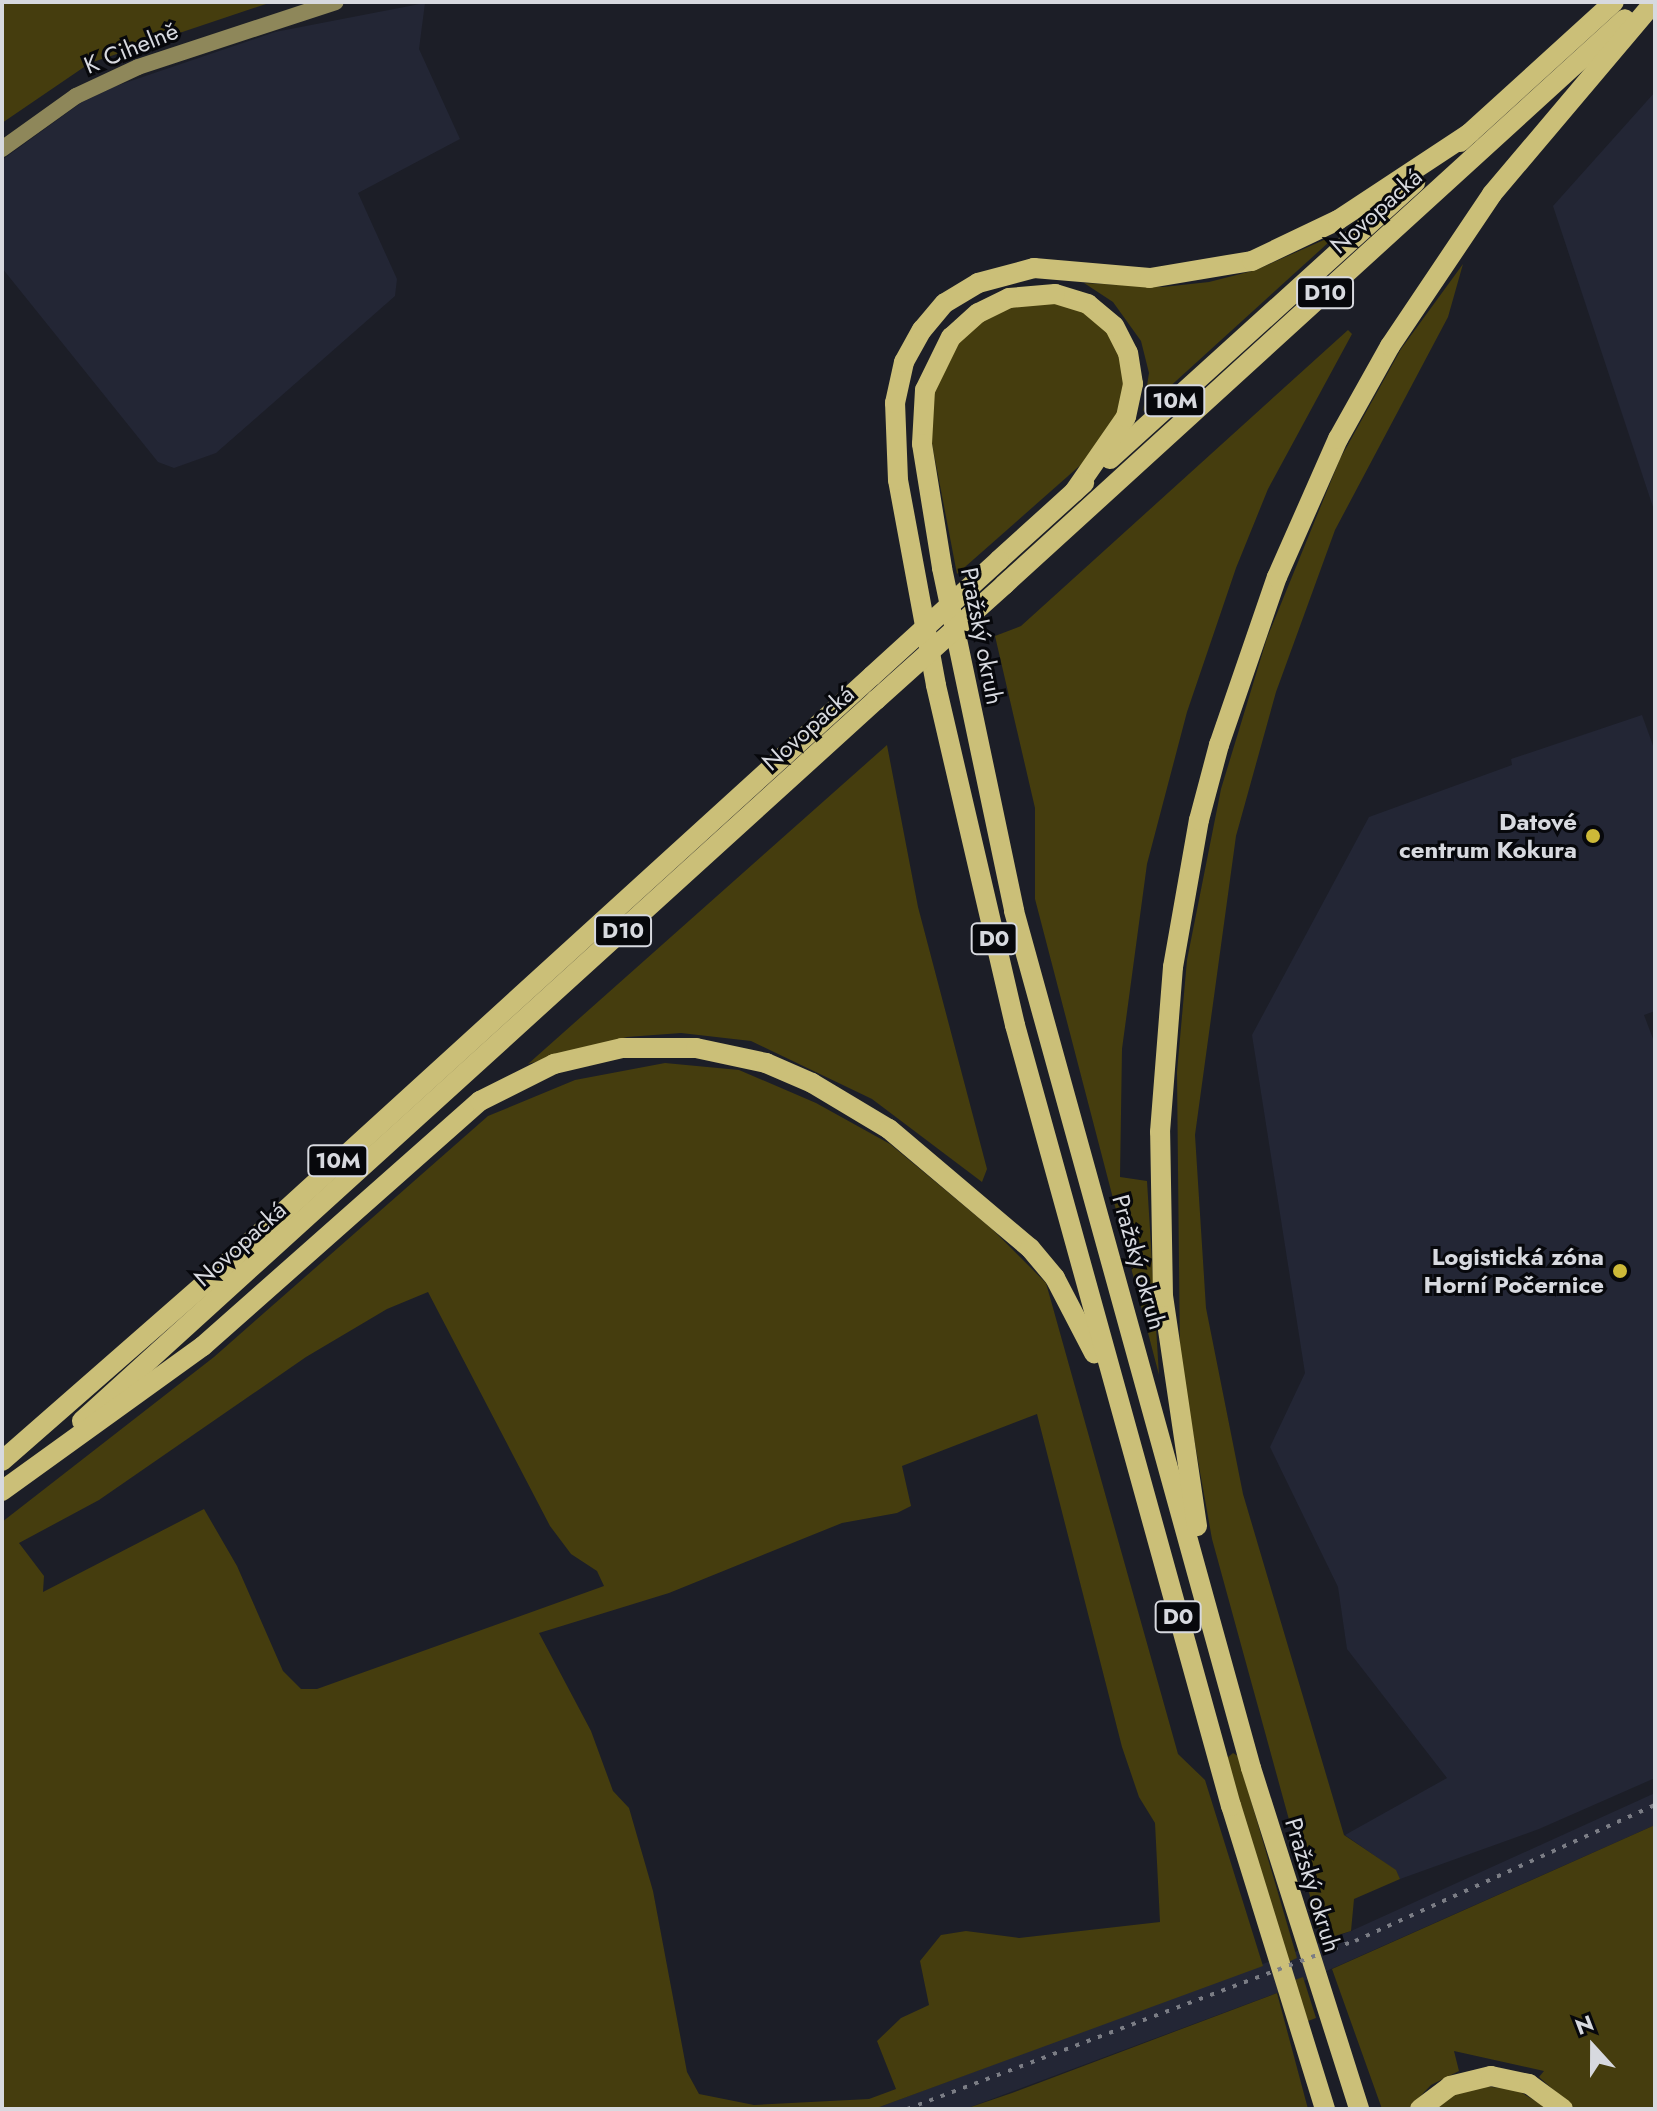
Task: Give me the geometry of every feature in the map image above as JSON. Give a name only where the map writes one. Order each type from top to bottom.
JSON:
[{"type":"highway","name":"Novopacká","points":[[2,1461],[167,1318],[1614,2]]},
{"type":"highway","name":"Novopacká","points":[[2,1489],[99,1407],[1645,2]]},
{"type":"highway","points":[[1220,1652],[1169,1355],[1160,1217],[1163,1067],[1173,967],[1215,760],[1282,564],[1338,439],[1390,346],[1492,194],[1654,2]]},
{"type":"highway","name":"D0","points":[[1323,2104],[1250,1872],[1124,1427],[976,866],[936,685],[894,445],[897,387],[908,354],[936,312],[965,290],[1019,269],[1161,278],[1252,261],[1338,220],[1470,133]]},
{"type":"highway","name":"Pražský okruh","points":[[1074,492],[1122,425],[1133,384],[1120,334],[1088,304],[1044,293],[1009,298],[978,313],[938,356],[921,416],[942,568],[1014,911],[1283,1877],[1359,2109]]},
{"type":"highway","points":[[2,1489],[203,1346],[480,1101],[554,1064],[654,1045],[729,1054],[812,1083],[889,1129],[944,1172],[1003,1222],[1055,1278],[1085,1332],[1124,1427]]},
{"type":"highway","points":[[1420,2109],[1450,2086],[1491,2076],[1529,2084],[1563,2109]]},
{"type":"street","name":"K Cihelně","points":[[2,149],[76,96],[138,67],[336,2]]},
{"type":"shaded area","points":[[2,2],[272,2],[90,63],[2,123]]},
{"type":"shaded area","points":[[425,3],[419,49],[460,139],[358,193],[397,279],[395,296],[216,453],[174,468],[158,462],[2,268],[2,160],[82,102],[116,86],[275,32]]},
{"type":"shaded area","points":[[1655,92],[1655,513],[1553,206]]},
{"type":"shaded area","points":[[1326,239],[1329,242],[1143,411],[1149,373],[1141,341],[1113,302],[1084,283],[1163,287],[1209,282],[1256,270]]},
{"type":"shaded area","points":[[1463,264],[1448,317],[1335,530],[1276,692],[1236,836],[1195,1135],[1206,1308],[1243,1494],[1344,1835],[1396,1870],[1400,1879],[1354,1899],[1351,1931],[1322,1940],[1212,1539],[1180,1360],[1177,1072],[1187,960],[1221,789],[1267,638],[1340,459],[1401,349]]},
{"type":"shaded area","points":[[1035,298],[1081,308],[1111,331],[1126,377],[1121,414],[1093,454],[957,574],[928,423],[931,389],[949,348],[985,315]]},
{"type":"shaded area","points":[[1348,330],[1352,334],[1268,489],[1236,568],[1187,712],[1147,864],[1122,1049],[1120,1177],[1147,1181],[1159,1375],[1035,899],[1035,808],[995,636],[1021,626]]},
{"type":"shaded area","points":[[1642,715],[1655,751],[1655,1011],[1644,1015],[1655,1044],[1655,1778],[1539,1829],[1400,1879],[1395,1870],[1345,1835],[1447,1778],[1347,1649],[1338,1587],[1270,1447],[1305,1373],[1252,1035],[1369,817],[1512,765],[1511,759]]},
{"type":"shaded area","points":[[887,745],[918,907],[987,1169],[982,1182],[872,1099],[751,1041],[681,1033],[627,1037],[528,1064]]},
{"type":"shaded area","points":[[665,1063],[739,1070],[816,1103],[890,1144],[992,1229],[1046,1283],[1178,1754],[1205,1780],[1263,1966],[874,2109],[2,2109],[2,1522],[214,1357],[488,1116],[575,1080]],"holes":[[[428,1292],[550,1526],[571,1554],[597,1571],[604,1586],[317,1689],[301,1689],[283,1671],[237,1566],[204,1509],[43,1592],[44,1576],[19,1543],[99,1500],[306,1357],[387,1309]],[[1037,1414],[1122,1747],[1139,1797],[1155,1823],[1160,1922],[1019,1938],[966,1931],[941,1935],[920,1961],[929,2005],[901,2018],[877,2041],[896,2089],[869,2099],[754,2105],[699,2094],[687,2072],[653,1891],[629,1808],[613,1791],[591,1731],[539,1633],[669,1593],[842,1523],[897,1513],[911,1506],[902,1466]]]},
{"type":"shaded area","points":[[1233,1753],[1238,1756],[1297,1958],[1286,1963],[1226,1759]]},
{"type":"shaded area","points":[[1655,1793],[1655,1825],[1277,1993],[965,2109],[874,2109],[1351,1931]]},
{"type":"shaded area","points":[[1655,1825],[1655,2109],[1575,2109],[1539,2077],[1544,2071],[1454,2051],[1459,2071],[1431,2085],[1408,2109],[1382,2109],[1332,1969]]},
{"type":"shaded area","points":[[1303,1977],[1316,2018],[1308,2021],[1292,1981]]},
{"type":"shaded area","points":[[1277,1993],[1308,2109],[965,2109],[1012,2093]]},
{"type":"shaded area","points":[[1483,2086],[1517,2090],[1549,2109],[1433,2109],[1463,2089]]},
{"type":"railway","points":[[907,2109],[1355,1941],[1655,1805]]},
{"type":"place","name":"Datové centrum Kokura","points":[[1593,836]]},
{"type":"place","name":"Logistická zóna Horní Počernice","points":[[1620,1271]]}]
